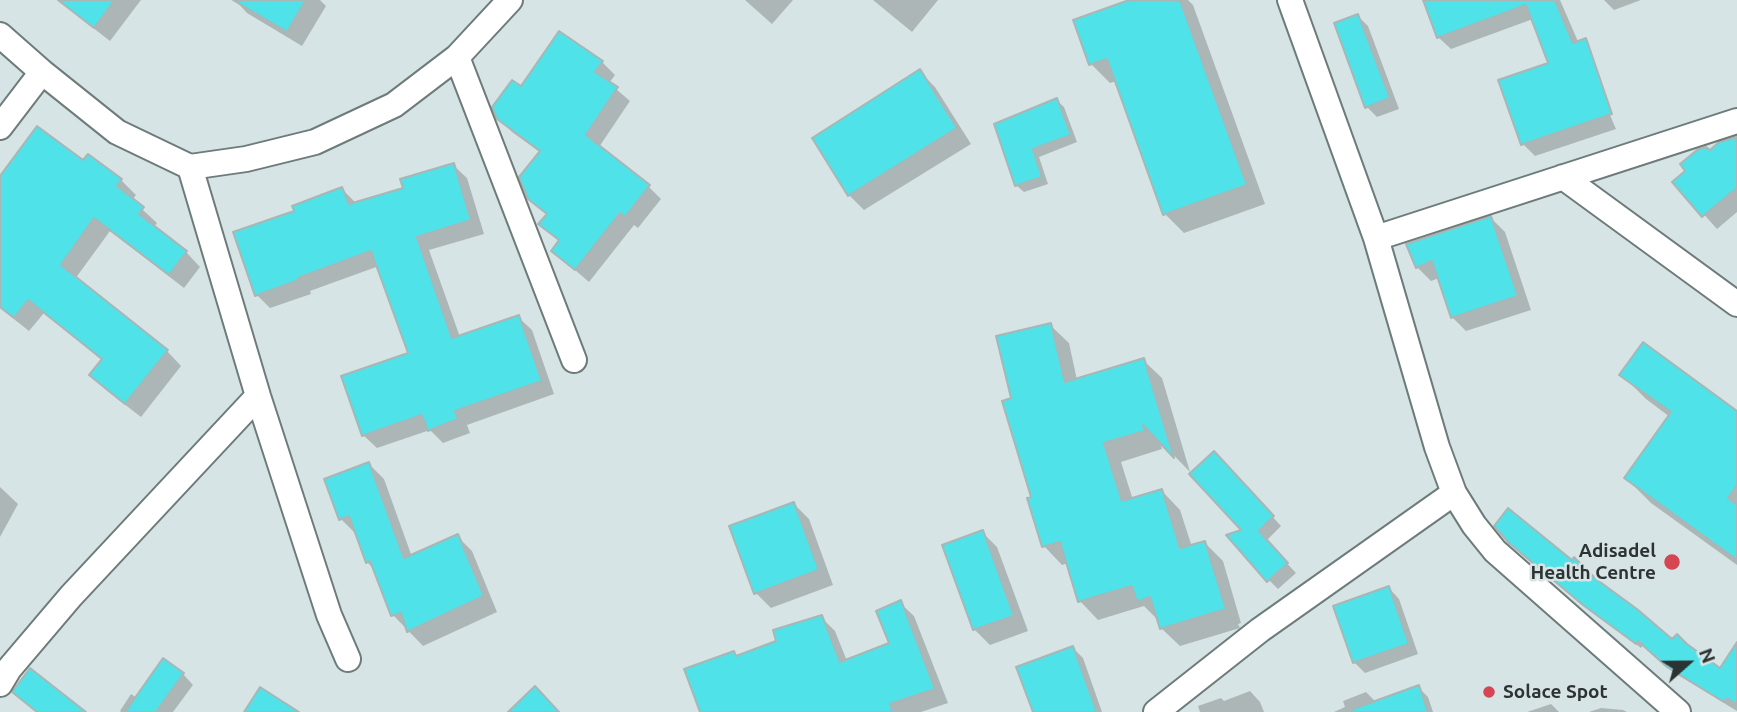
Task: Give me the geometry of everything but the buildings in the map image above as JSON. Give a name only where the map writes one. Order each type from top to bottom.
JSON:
[{"type":"street","points":[[0,35],[117,132],[190,167],[246,159],[315,142],[394,106],[457,57],[510,0]]},
{"type":"street","points":[[1290,0],[1376,237],[1437,447],[1454,493],[1474,525],[1495,551],[1678,712]]},
{"type":"street","points":[[457,57],[574,360]]},
{"type":"street","points":[[0,127],[42,72]]},
{"type":"street","points":[[1376,237],[1737,121]]},
{"type":"street","points":[[190,167],[258,396],[329,615],[348,659]]},
{"type":"street","points":[[1563,177],[1737,304]]},
{"type":"street","points":[[0,684],[9,669],[72,596],[258,396]]},
{"type":"street","points":[[1156,712],[1260,630],[1454,493]]},
{"type":"place","name":"Adisadel Health Centre","points":[[1672,562]]},
{"type":"place","name":"Solace Spot","points":[[1489,692]]}]
